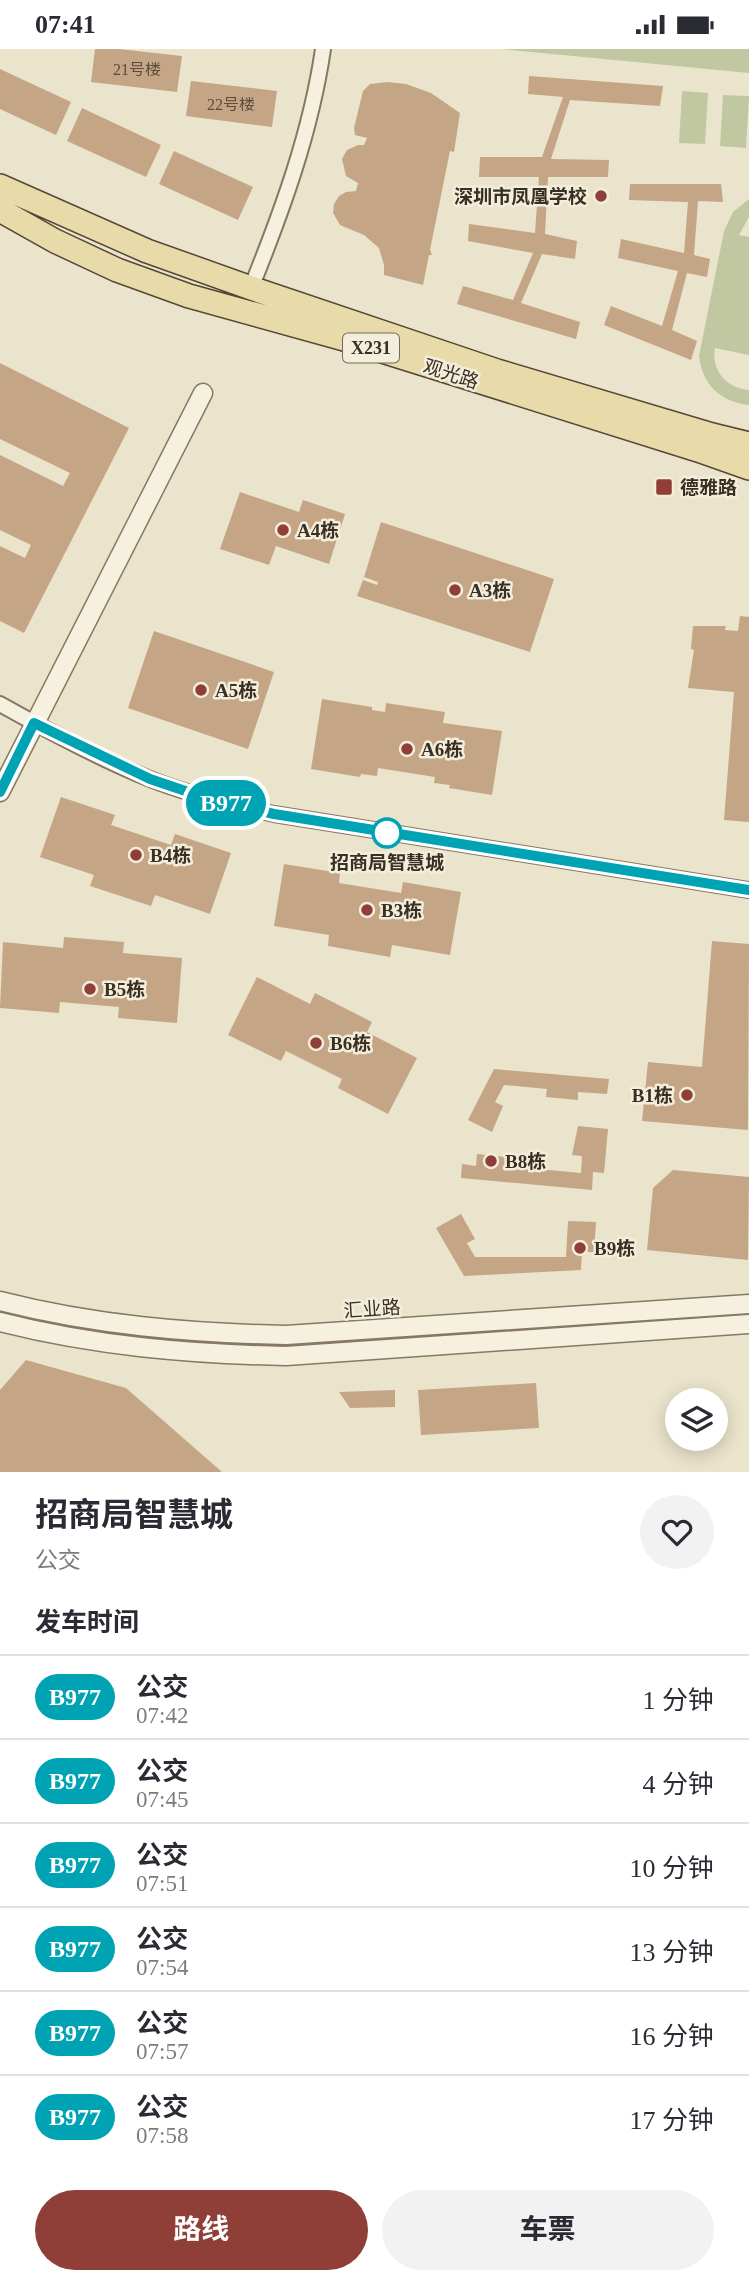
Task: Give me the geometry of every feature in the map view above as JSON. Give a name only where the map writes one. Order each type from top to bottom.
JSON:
[{"type":"main road","name":"观光路","points":[[0,186],[146,251],[251,288],[497,371],[749,444]]},
{"type":"main road","name":"观光路","points":[[0,210],[55,241],[117,270],[189,296],[344,339],[749,468]]},
{"type":"main road","points":[[719,457],[749,460]]},
{"type":"street","points":[[251,288],[301,153],[323,49]]},
{"type":"street","points":[[0,792],[203,393]]},
{"type":"street","points":[[0,704],[150,779],[212,800],[274,814],[749,891]]},
{"type":"street","name":"汇业路","points":[[0,1301],[95,1321],[149,1328],[216,1334],[286,1335],[749,1304]]},
{"type":"street","points":[[0,1322],[92,1342],[147,1349],[215,1355],[286,1356],[749,1325]]},
{"type":"green space","points":[[501,49],[749,49],[749,73]]},
{"type":"green space","points":[[682,91],[708,93],[705,144],[679,143]]},
{"type":"green space","points":[[723,95],[749,96],[746,148],[720,146]]},
{"type":"green space","points":[[749,199],[749,217],[739,235],[749,237],[749,355],[715,348],[714,356],[718,370],[727,382],[749,390],[749,405],[729,400],[714,390],[704,375],[699,356],[724,231],[733,212]]},
{"type":"building","points":[[95,49],[182,56],[177,92],[91,82]]},
{"type":"building","points":[[0,69],[71,102],[56,135],[0,109]]},
{"type":"building","points":[[529,76],[663,86],[660,106],[570,100],[551,159],[609,160],[608,177],[548,177],[545,234],[577,241],[575,259],[542,254],[521,303],[580,322],[576,339],[457,304],[463,286],[513,300],[533,253],[468,241],[469,224],[535,233],[539,177],[479,177],[480,157],[542,157],[563,97],[528,94]]},
{"type":"building","points":[[191,81],[277,91],[272,127],[186,116]]},
{"type":"building","points":[[370,84],[406,84],[431,93],[460,113],[454,152],[450,151],[430,250],[432,255],[429,255],[423,285],[384,275],[379,248],[364,235],[340,225],[333,213],[339,196],[356,191],[358,183],[346,176],[342,159],[347,150],[364,145],[367,138],[355,135],[354,128],[363,91]]},
{"type":"building","points":[[82,108],[161,145],[146,177],[67,141]]},
{"type":"building","points":[[174,151],[253,187],[238,220],[159,184]]},
{"type":"building","points":[[630,184],[721,184],[723,202],[698,201],[694,255],[710,259],[707,277],[687,273],[672,330],[697,341],[691,360],[604,325],[611,306],[662,326],[678,271],[618,258],[621,239],[684,253],[688,202],[629,200]]},
{"type":"building","points":[[0,363],[129,428],[24,633],[0,621],[0,546],[25,558],[31,545],[0,530],[0,455],[63,486],[70,473],[0,439]]},
{"type":"building","name":"A4栋","points":[[240,492],[299,512],[303,500],[345,514],[329,564],[276,546],[269,565],[220,549]]},
{"type":"building","name":"A3栋","points":[[381,522],[554,579],[530,652],[357,596],[363,580],[377,585],[378,582],[364,577]]},
{"type":"building","points":[[740,616],[749,617],[749,822],[724,820],[734,692],[688,688],[694,650],[691,649],[693,626],[726,626],[725,630],[738,631]]},
{"type":"building","name":"A5栋","points":[[154,631],[274,672],[248,749],[128,708]]},
{"type":"building","name":"A6栋","points":[[322,699],[372,707],[372,710],[385,712],[386,703],[445,712],[443,723],[502,731],[492,795],[449,788],[450,785],[434,783],[435,777],[378,768],[377,776],[361,774],[360,777],[311,769]]},
{"type":"building","name":"B4栋","points":[[61,797],[115,815],[111,825],[171,845],[175,834],[231,853],[210,914],[155,895],[151,906],[90,886],[94,875],[40,857]]},
{"type":"building","name":"B3栋","points":[[284,864],[340,873],[339,883],[401,893],[403,882],[461,892],[450,955],[392,945],[390,957],[328,946],[329,935],[274,926]]},
{"type":"building","name":"B5栋","points":[[64,937],[124,942],[123,953],[182,958],[177,1023],[118,1018],[119,1007],[60,1002],[59,1013],[0,1008],[3,942],[63,948]]},
{"type":"building","points":[[712,941],[749,944],[748,1130],[642,1121],[648,1062],[702,1067]]},
{"type":"building","name":"B6栋","points":[[257,977],[310,1004],[315,993],[372,1022],[367,1032],[417,1058],[388,1114],[338,1088],[342,1079],[286,1051],[281,1061],[228,1035]]},
{"type":"building","points":[[494,1069],[609,1079],[607,1094],[578,1092],[578,1100],[546,1097],[547,1089],[504,1085],[495,1102],[503,1106],[492,1132],[468,1120]]},
{"type":"building","name":"B8栋","points":[[578,1126],[608,1129],[604,1173],[593,1172],[592,1190],[461,1178],[462,1164],[476,1166],[477,1154],[506,1157],[505,1166],[581,1173],[582,1156],[572,1155]]},
{"type":"building","points":[[673,1170],[749,1177],[748,1260],[647,1250],[653,1188]]},
{"type":"building","name":"B9栋","points":[[461,1214],[475,1239],[467,1243],[475,1257],[566,1257],[568,1221],[596,1222],[594,1252],[582,1252],[581,1270],[464,1276],[436,1228]]},
{"type":"building","points":[[26,1360],[126,1388],[222,1472],[0,1472],[0,1390]]},
{"type":"building","points":[[536,1383],[539,1428],[421,1435],[418,1390]]},
{"type":"building","points":[[395,1390],[395,1407],[350,1408],[339,1392]]},
{"type":"bus line","name":"B977","points":[[0,792],[34,723],[150,779],[212,800],[274,814],[749,890]]},
{"type":"place","name":"深圳市凤凰学校","points":[[601,196]]},
{"type":"place","name":"德雅路","points":[[664,487]]},
{"type":"place","name":"A4栋","points":[[283,530]]},
{"type":"place","name":"A3栋","points":[[455,590]]},
{"type":"place","name":"A5栋","points":[[201,690]]},
{"type":"place","name":"A6栋","points":[[407,749]]},
{"type":"place","name":"招商局智慧城","points":[[387,833]]},
{"type":"place","name":"B4栋","points":[[136,855]]},
{"type":"place","name":"B3栋","points":[[367,910]]},
{"type":"place","name":"B5栋","points":[[90,989]]},
{"type":"place","name":"B6栋","points":[[316,1043]]},
{"type":"place","name":"B1栋","points":[[687,1095]]},
{"type":"place","name":"B8栋","points":[[491,1161]]},
{"type":"place","name":"B9栋","points":[[580,1248]]}]
